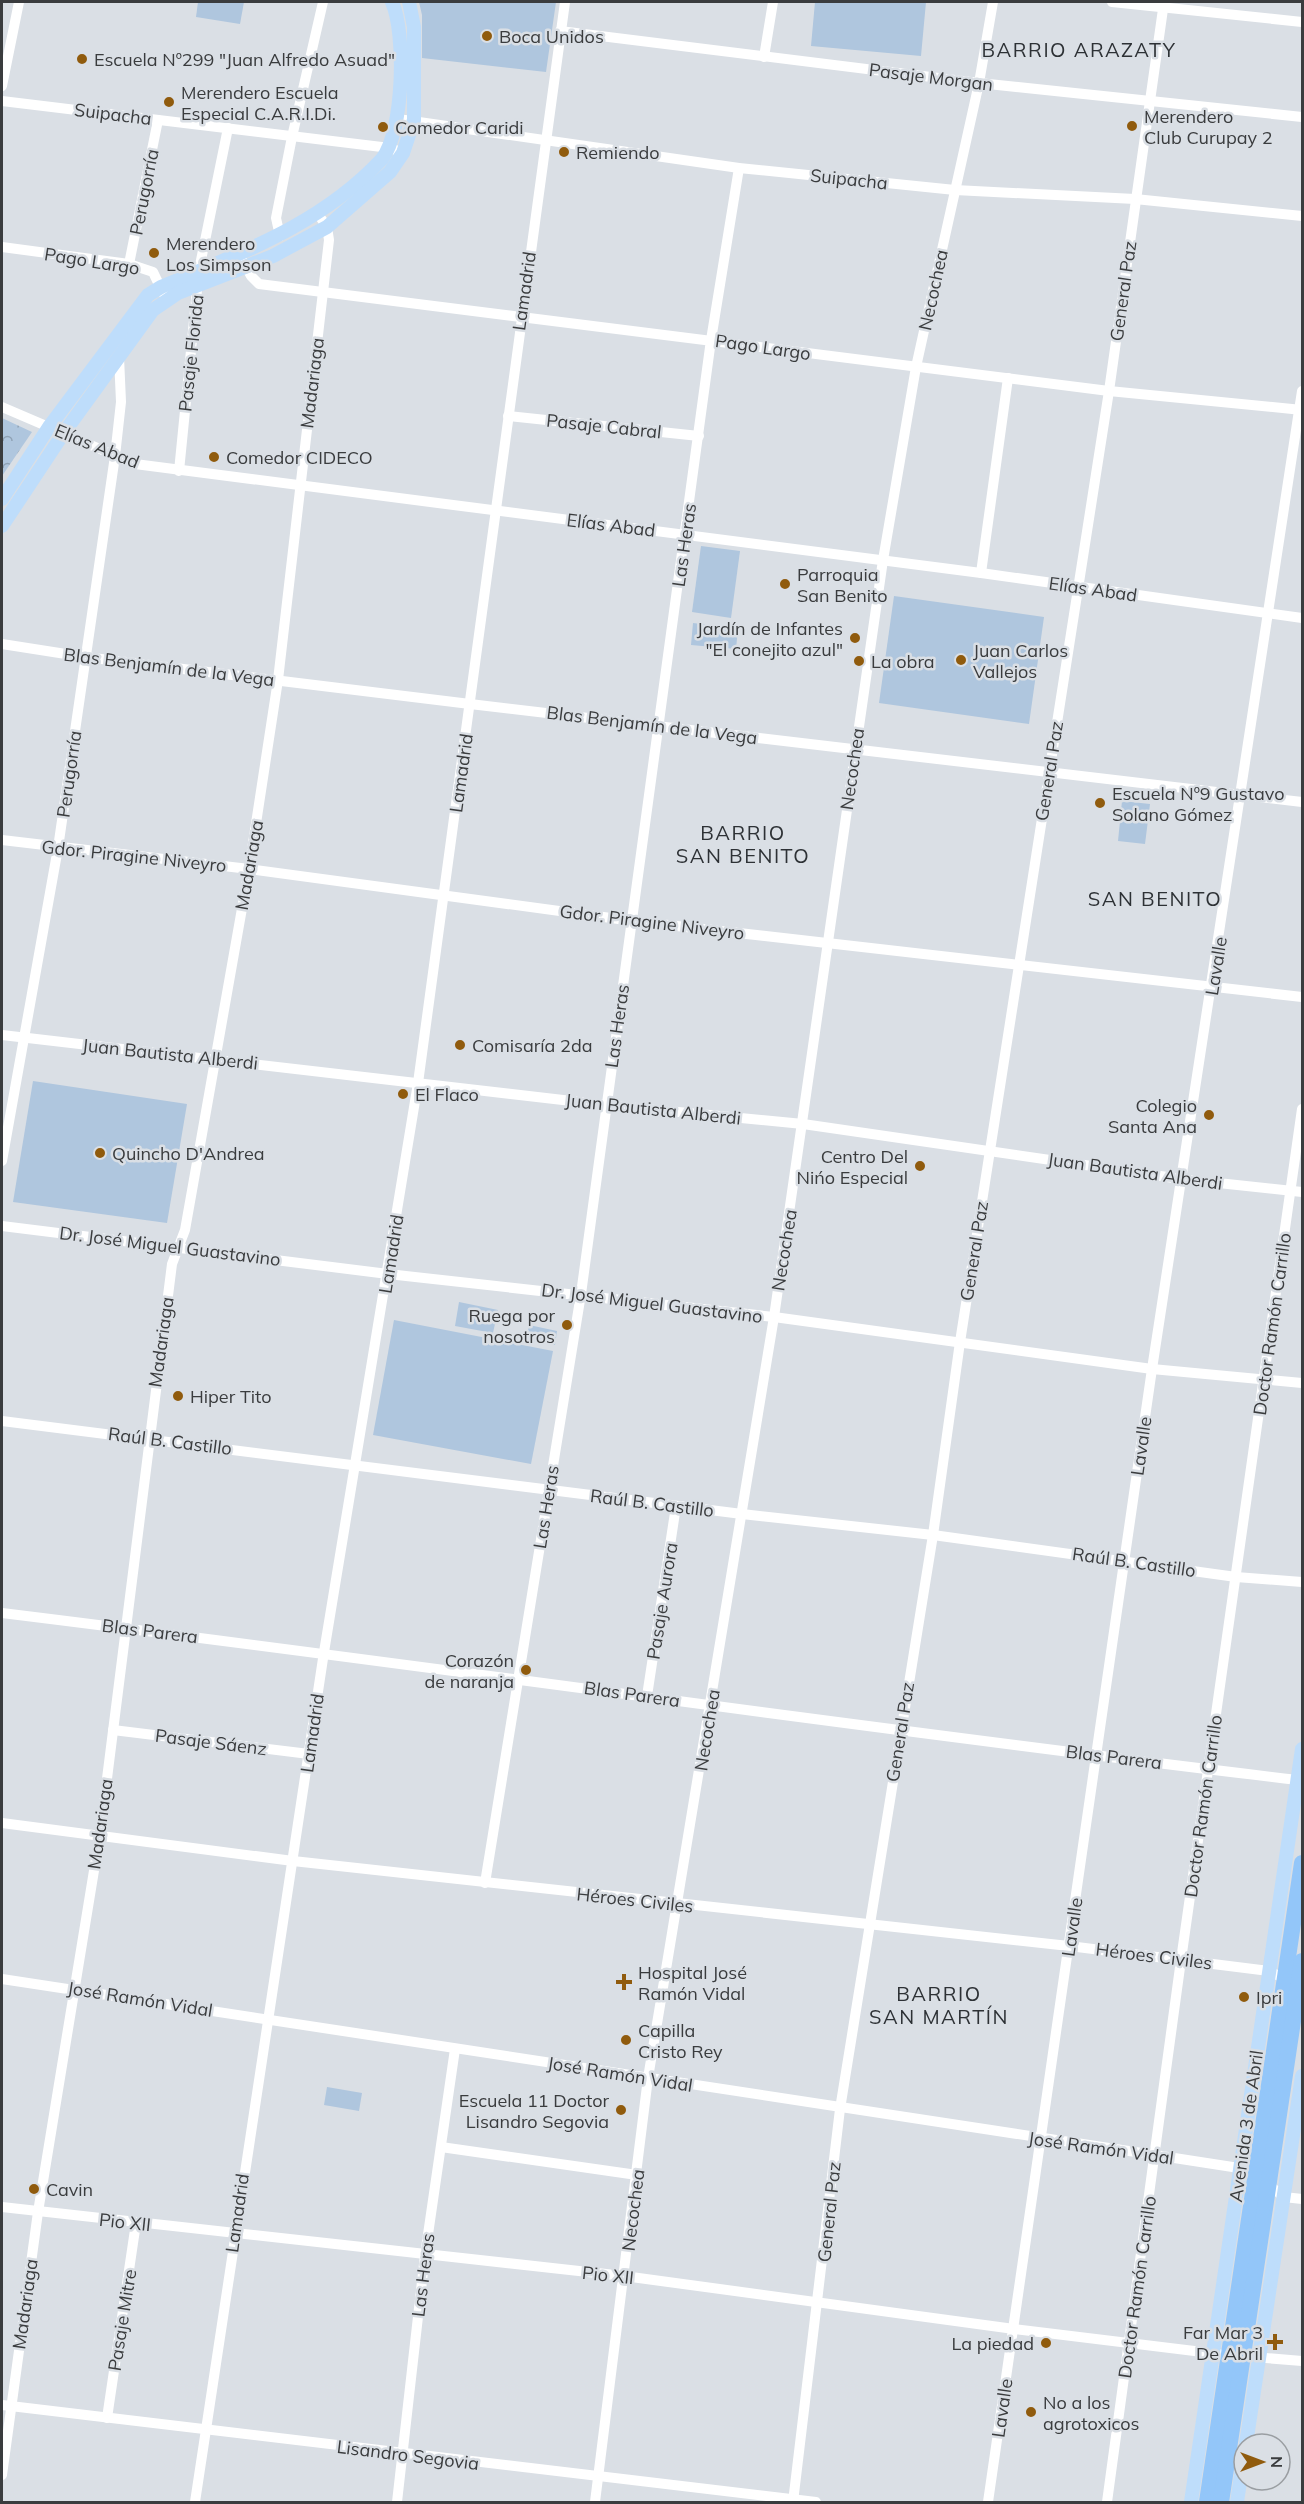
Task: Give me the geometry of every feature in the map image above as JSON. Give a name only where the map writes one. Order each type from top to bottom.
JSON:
[{"type":"highway","name":"Avenida 3 de Abril","points":[[1296,1985],[1302,1874]]},
{"type":"highway","name":"Avenida 3 de Abril","points":[[1207,2502],[1236,2355],[1262,2181],[1302,1961]]},
{"type":"highway","name":"Avenida 3 de Abril","points":[[1221,2502],[1236,2355]]},
{"type":"main road","points":[[392,2],[401,29],[397,151]]},
{"type":"main road","points":[[2,499],[49,427],[148,295],[199,285],[246,268],[327,227],[380,182],[414,120],[414,27],[409,2]]},
{"type":"main road","points":[[2,526],[63,434],[163,293],[199,270],[280,236],[318,214],[397,151]]},
{"type":"main road","name":"Avenida 3 de Abril","points":[[1245,2432],[1236,2355],[1239,2168],[1302,1749]]},
{"type":"main road","name":"Avenida 3 de Abril","points":[[1191,2502],[1284,2197],[1302,2076]]},
{"type":"street","points":[[2,86],[6,46],[19,2]]},
{"type":"street","points":[[280,236],[276,218],[323,2]]},
{"type":"street","name":"Lamadrid","points":[[195,2502],[266,2019],[293,1861],[354,1463],[388,1274],[418,1083],[544,141],[565,2]]},
{"type":"street","points":[[764,57],[772,2]]},
{"type":"street","name":"Necochea","points":[[595,2502],[648,2078],[774,1317],[883,560],[916,368],[979,83],[993,2]]},
{"type":"street","points":[[1112,2],[1164,5],[1302,22]]},
{"type":"street","name":"General Paz","points":[[793,2501],[819,2301],[840,2109],[933,1535],[960,1342],[1109,391],[1164,5]]},
{"type":"street","name":"Pasaje Morgan","points":[[560,31],[979,83],[1302,117]]},
{"type":"street","name":"Suipacha","points":[[2,101],[397,151]]},
{"type":"street","name":"Suipacha","points":[[398,119],[740,168],[956,190],[1135,199],[1302,216]]},
{"type":"street","name":"Perugorría","points":[[129,264],[158,120]]},
{"type":"street","name":"Pasaje Florida","points":[[179,471],[199,270],[228,129]]},
{"type":"street","name":"Las Heras","points":[[485,1883],[581,1294],[711,340],[740,168]]},
{"type":"street","points":[[318,214],[327,227]]},
{"type":"street","name":"Madariaga","points":[[2,2475],[6,2406],[100,1834],[148,1438],[172,1264],[185,1230],[249,869],[278,680],[299,486],[324,291],[329,240],[327,227]]},
{"type":"street","name":"Pago Largo","points":[[2,247],[129,264],[153,272],[163,293]]},
{"type":"street","points":[[241,254],[246,268]]},
{"type":"street","name":"Pago Largo","points":[[246,268],[259,284],[521,315],[916,368],[1109,391],[1301,409]]},
{"type":"street","name":"Perugorría","points":[[2,1161],[58,848],[121,402],[119,357]]},
{"type":"street","points":[[981,573],[1008,378]]},
{"type":"street","name":"Lavalle","points":[[988,2502],[1152,1369],[1242,796],[1302,391]]},
{"type":"street","name":"Elías Abad","points":[[2,407],[135,464],[883,560],[1302,618]]},
{"type":"street","name":"Pasaje Cabral","points":[[508,416],[699,436]]},
{"type":"street","name":"Blas Benjamín de la Vega","points":[[2,644],[85,657],[470,704],[1302,802]]},
{"type":"street","name":"Gdor. Piragine Niveyro","points":[[2,840],[249,869],[633,921],[1302,997]]},
{"type":"street","name":"Juan Bautista Alberdi","points":[[2,1035],[214,1058],[606,1106],[803,1124],[1182,1179],[1302,1192]]},
{"type":"street","name":"Doctor Ramón Carrillo","points":[[1107,2502],[1181,1960],[1266,1378],[1302,1109]]},
{"type":"street","name":"Dr. José Miguel Guastavino","points":[[2,1226],[388,1274],[774,1317],[1152,1369],[1302,1383]]},
{"type":"street","name":"Raúl B. Castillo","points":[[2,1421],[354,1463],[676,1506],[933,1535],[1236,1577],[1302,1582]]},
{"type":"street","name":"Pasaje Aurora","points":[[647,1696],[676,1506]]},
{"type":"street","name":"Blas Parera","points":[[2,1612],[1298,1780]]},
{"type":"street","name":"Pasaje Sáenz","points":[[113,1730],[309,1754]]},
{"type":"street","name":"Héroes Civiles","points":[[2,1823],[293,1861],[678,1905],[1069,1946],[1269,1971],[1296,1985]]},
{"type":"street","points":[[1283,1877],[1302,1874]]},
{"type":"street","name":"José Ramón Vidal","points":[[2,1979],[840,2109],[1239,2168],[1284,2197]]},
{"type":"street","name":"Las Heras","points":[[397,2502],[425,2255],[455,2049]]},
{"type":"street","points":[[441,2147],[637,2175]]},
{"type":"street","points":[[1284,2197],[1302,2199]]},
{"type":"street","name":"Pio XII","points":[[2,2207],[234,2235],[624,2277],[819,2301],[1014,2330],[1302,2361]]},
{"type":"street","name":"Pasaje Mitre","points":[[107,2418],[136,2223]]},
{"type":"street","name":"Lisandro Segovia","points":[[6,2406],[403,2455],[816,2502]]},
{"type":"green space","points":[[198,2],[244,2],[240,24],[196,17]]},
{"type":"green space","name":"Boca Unidos","points":[[419,2],[556,2],[546,72],[422,58],[422,15]]},
{"type":"green space","points":[[815,2],[926,2],[921,56],[811,46]]},
{"type":"green space","points":[[2,418],[32,432],[2,476]]},
{"type":"green space","points":[[701,546],[740,551],[731,618],[692,612]]},
{"type":"green space","name":"Juan Carlos Vallejos","points":[[894,596],[1044,617],[1029,724],[879,703]]},
{"type":"green space","points":[[693,623],[738,628],[736,649],[691,645]]},
{"type":"green space","points":[[1122,801],[1150,804],[1145,844],[1118,841]]},
{"type":"green space","name":"Quincho D'Andrea","points":[[33,1081],[187,1104],[167,1223],[13,1202]]},
{"type":"green space","points":[[459,1302],[498,1310],[493,1333],[455,1326]]},
{"type":"green space","points":[[394,1320],[553,1351],[531,1464],[373,1435]]},
{"type":"green space","points":[[529,1325],[557,1331],[555,1345],[526,1340]]},
{"type":"green space","points":[[327,2087],[362,2093],[359,2111],[324,2105]]},
{"type":"place","name":"Boca Unidos","points":[[487,36]]},
{"type":"place","name":"Escuela Nº299 \"Juan Alfredo Asuad\"","points":[[82,59]]},
{"type":"place","name":"Merendero Escuela Especial C.A.R.I.Di.","points":[[169,102]]},
{"type":"place","name":"Merendero Club Curupay 2","points":[[1132,126]]},
{"type":"place","name":"Comedor Caridi","points":[[383,127]]},
{"type":"place","name":"Remiendo","points":[[564,152]]},
{"type":"place","name":"Merendero Los Simpson","points":[[154,253]]},
{"type":"place","name":"Comedor CIDECO","points":[[214,457]]},
{"type":"place","name":"Parroquia San Benito","points":[[785,584]]},
{"type":"place","name":"Jardín de Infantes \"El conejito azul\"","points":[[855,638]]},
{"type":"place","name":"Juan Carlos Vallejos","points":[[961,660]]},
{"type":"place","name":"La obra","points":[[859,661]]},
{"type":"place","name":"Escuela Nº9 Gustavo Solano Gómez","points":[[1100,803]]},
{"type":"place","name":"Comisaría 2da","points":[[460,1045]]},
{"type":"place","name":"El Flaco","points":[[403,1094]]},
{"type":"place","name":"Colegio Santa Ana","points":[[1209,1115]]},
{"type":"place","name":"Quincho D'Andrea","points":[[100,1153]]},
{"type":"place","name":"Centro Del Nińo Especial","points":[[920,1166]]},
{"type":"place","name":"Ruega por nosotros","points":[[567,1325]]},
{"type":"place","name":"Hiper Tito","points":[[178,1396]]},
{"type":"place","name":"Corazón de naranja","points":[[526,1670]]},
{"type":"place","name":"Hospital José Ramón Vidal","points":[[624,1982]]},
{"type":"place","name":"Ipri","points":[[1244,1997]]},
{"type":"place","name":"Capilla Cristo Rey","points":[[626,2040]]},
{"type":"place","name":"Escuela 11 Doctor Lisandro Segovia","points":[[621,2110]]},
{"type":"place","name":"Cavin","points":[[34,2189]]},
{"type":"place","name":"Far Mar 3 De Abril","points":[[1275,2342]]},
{"type":"place","name":"La piedad","points":[[1046,2343]]},
{"type":"place","name":"No a los agrotoxicos","points":[[1031,2412]]},
{"type":"district","name":"BARRIO ARAZATY","points":[[1079,49]]},
{"type":"district","name":"BARRIO SAN BENITO","points":[[743,844]]},
{"type":"district","name":"SAN BENITO","points":[[1155,898]]},
{"type":"district","name":"BARRIO SAN MARTÍN","points":[[939,2004]]}]
